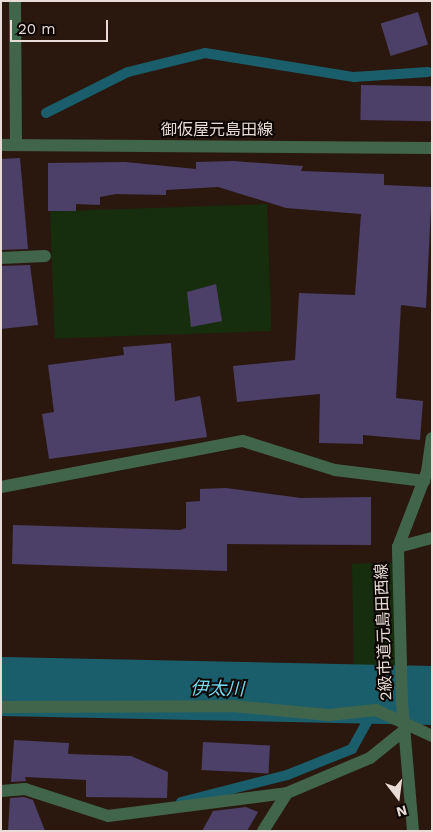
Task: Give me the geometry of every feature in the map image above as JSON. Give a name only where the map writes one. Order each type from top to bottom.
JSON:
[{"type":"street","points":[[14,1],[16,145]]},
{"type":"street","name":"御仮屋元島田線","points":[[1,145],[432,148]]},
{"type":"street","points":[[1,258],[45,256]]},
{"type":"street","name":"2級市道元島田西線","points":[[413,831],[403,687],[398,547],[424,481],[432,438]]},
{"type":"street","points":[[1,487],[243,441],[335,470],[424,481]]},
{"type":"street","points":[[398,547],[432,538]]},
{"type":"street","points":[[1,707],[232,706],[329,715],[376,710],[407,728],[432,736]]},
{"type":"street","points":[[1,791],[25,789],[108,816],[287,793],[370,758],[407,728]]},
{"type":"street","points":[[263,831],[287,793]]},
{"type":"green space","points":[[267,204],[271,331],[55,338],[50,212]]},
{"type":"green space","points":[[395,563],[397,669],[354,670],[352,564]]},
{"type":"building","points":[[418,12],[428,45],[391,56],[381,23]]},
{"type":"building","points":[[361,85],[432,86],[431,121],[360,120]]},
{"type":"building","points":[[20,158],[28,249],[1,250],[1,159]]},
{"type":"building","points":[[233,161],[303,166],[301,171],[384,174],[384,185],[432,187],[426,308],[401,305],[396,398],[423,401],[420,440],[363,435],[363,444],[319,443],[320,394],[237,402],[233,366],[295,360],[299,293],[355,295],[361,214],[286,208],[218,187],[166,190],[166,195],[116,194],[100,197],[100,205],[76,204],[76,211],[48,211],[48,163],[125,162],[196,169],[196,162]]},
{"type":"building","points":[[30,265],[38,325],[1,329],[1,266]]},
{"type":"building","points":[[216,284],[222,321],[191,327],[187,292]]},
{"type":"building","points":[[171,343],[175,401],[200,396],[207,437],[49,459],[42,414],[54,412],[48,365],[124,355],[123,347]]},
{"type":"building","points":[[226,488],[301,498],[371,497],[371,545],[227,544],[227,571],[12,564],[13,525],[180,530],[186,528],[186,502],[200,501],[200,489]]},
{"type":"building","points":[[14,740],[69,743],[68,754],[131,756],[168,772],[167,798],[86,797],[86,780],[25,777],[26,781],[11,782]]},
{"type":"building","points":[[203,742],[270,746],[268,773],[202,770]]},
{"type":"building","points":[[24,797],[33,800],[45,831],[8,831],[10,798]]},
{"type":"building","points":[[246,807],[258,812],[247,831],[202,831],[213,811]]},
{"type":"waterway","points":[[46,113],[128,72],[205,53],[354,77],[428,72]]},
{"type":"waterway","name":"伊太川","points":[[1,686],[432,695]]},
{"type":"waterway","points":[[181,802],[287,775],[352,749],[384,691]]}]
